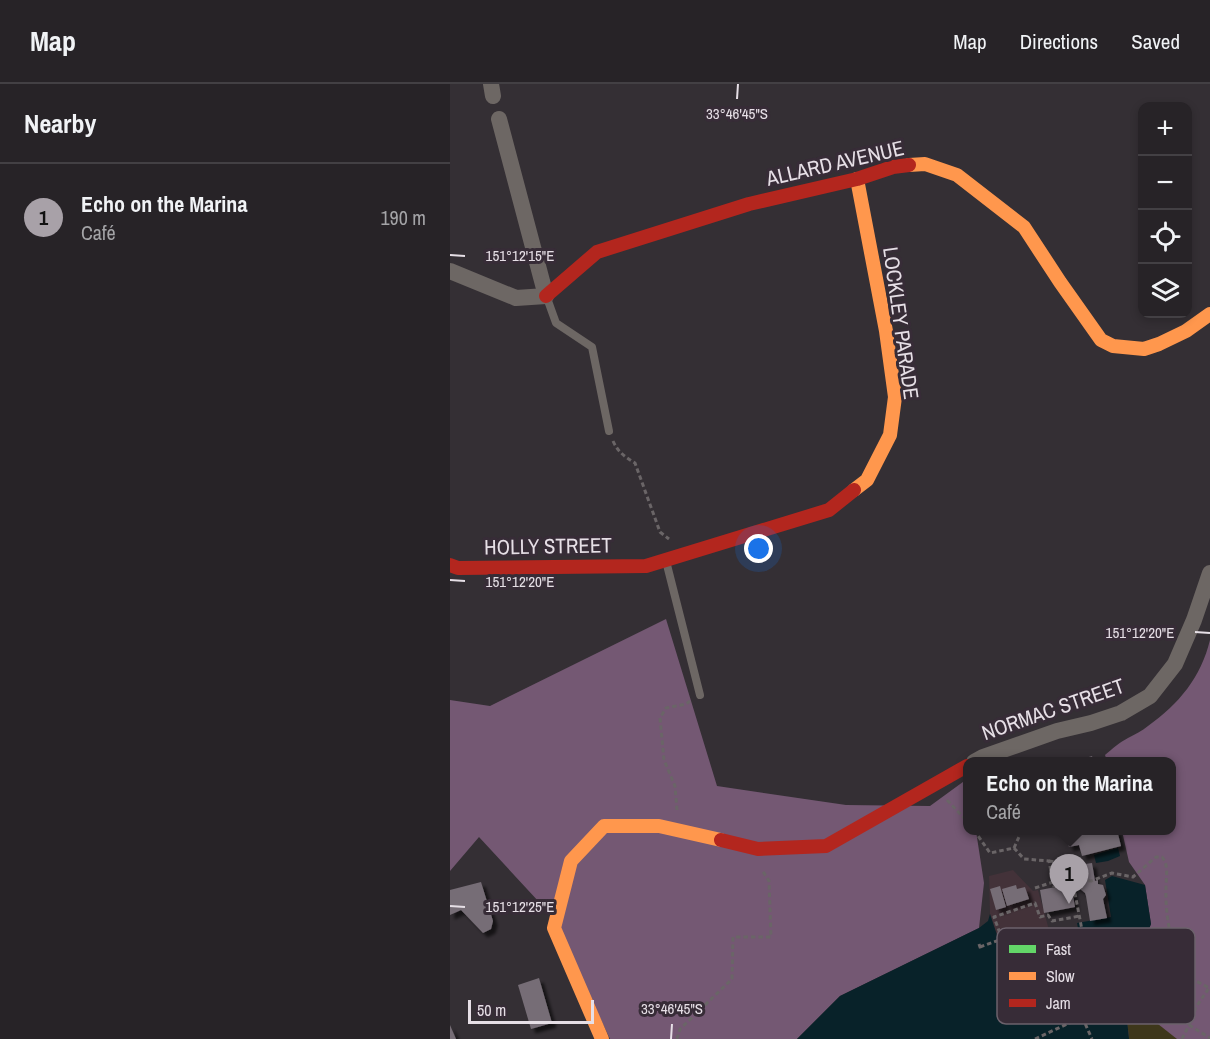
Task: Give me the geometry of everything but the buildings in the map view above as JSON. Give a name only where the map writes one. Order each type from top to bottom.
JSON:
[{"type":"street","points":[[450,272],[516,298],[546,296],[499,119]]},
{"type":"street","name":"ALLARD AVENUE","points":[[546,296],[597,252],[749,204],[857,179],[893,167],[926,164],[957,175],[1024,226],[1101,340],[1113,346],[1144,349],[1186,332],[1210,314]]},
{"type":"street","name":"LOCKLEY PARADE","points":[[646,566],[829,510],[867,480],[890,435],[895,397],[886,331],[857,179]]},
{"type":"street","name":"HOLLY STREET","points":[[450,565],[458,568],[646,566]]},
{"type":"street","name":"NORMAC STREET","points":[[982,757],[1057,731],[1121,713],[1150,696],[1175,664],[1194,620],[1210,573]]},
{"type":"street","name":"NORMAC STREET","points":[[602,1039],[554,928],[571,861],[604,826],[660,826],[758,849],[826,846],[963,768]]},
{"type":"lane","points":[[546,296],[556,322],[592,347],[609,431]]},
{"type":"lane","points":[[666,561],[700,695]]},
{"type":"path","points":[[609,431],[623,456],[635,463],[660,532],[678,544],[681,556]]},
{"type":"path","points":[[677,814],[675,786],[664,760],[660,717],[666,708],[686,704],[700,695]]},
{"type":"path","points":[[934,785],[963,817]]},
{"type":"path","points":[[977,835],[990,853],[1014,848]]},
{"type":"path","points":[[1014,848],[1020,835]]},
{"type":"path","points":[[1014,848],[1024,859],[1063,863],[1069,861]]},
{"type":"path","points":[[677,1039],[680,1029],[732,979],[733,937],[771,937],[769,881],[756,861],[758,849]]},
{"type":"path","points":[[1035,888],[1070,878],[1091,881],[1112,873],[1133,878],[1156,857],[1162,856],[1167,862],[1166,896],[1169,928]]},
{"type":"path","points":[[1049,861],[1054,887]]},
{"type":"path","points":[[1070,878],[1082,928]]},
{"type":"path","points":[[998,928],[994,917],[1035,903],[1040,917],[1048,915],[1052,921],[1080,916]]},
{"type":"path","points":[[980,947],[997,941]]},
{"type":"path","points":[[1195,979],[1209,988],[1195,1010]]},
{"type":"path","points":[[1035,1039],[1068,1024]]},
{"type":"path","points":[[1086,1024],[1092,1039]]},
{"type":"path","points":[[1182,1039],[1189,1025],[1210,1038]]},
{"type":"shaded area","points":[[666,619],[717,786],[846,805],[930,806],[963,782],[963,835],[977,835],[984,883],[979,928],[840,996],[797,1039],[610,1039],[552,916],[479,837],[450,871],[450,700],[490,706]]},
{"type":"shaded area","points":[[1210,640],[1210,1039],[1129,1039],[1127,1024],[1195,1024],[1195,928],[1149,928],[1151,924],[1145,885],[1129,862],[1123,835],[1176,835],[1176,757],[1106,757],[1105,755],[1146,728],[1179,699],[1195,678]]},
{"type":"shaded area","points":[[1013,870],[1033,891],[1038,890],[1048,928],[997,928],[997,935],[990,914],[989,876]]},
{"type":"sand","points":[[1127,1024],[1158,1024],[1177,1039],[1129,1039]]},
{"type":"water","points":[[1118,848],[1120,856],[1096,863],[1094,855]]},
{"type":"water","points":[[1112,876],[1145,885],[1151,924],[1149,928],[1078,928],[1077,923],[1111,917],[1105,880]]},
{"type":"water","points":[[990,914],[997,935],[997,1024],[1127,1024],[1129,1039],[797,1039],[840,996],[979,928],[988,921]]},
{"type":"traffic: slow","points":[[909,165],[925,164],[957,175],[1024,227],[1101,340],[1113,346],[1144,349],[1186,331],[1210,314]]},
{"type":"traffic: slow","points":[[854,490],[867,480],[890,435],[895,397],[886,331],[857,179]]},
{"type":"traffic: slow","points":[[602,1039],[554,928],[571,861],[604,826],[659,826],[721,840]]},
{"type":"traffic: jam","points":[[546,296],[597,252],[749,204],[857,179],[893,167],[909,165]]},
{"type":"traffic: jam","points":[[450,565],[458,568],[646,566],[829,510],[854,490]]},
{"type":"traffic: jam","points":[[721,840],[758,849],[826,846],[963,768]]},
{"type":"place","name":"Echo on the Marina","points":[[1069,904]]}]
